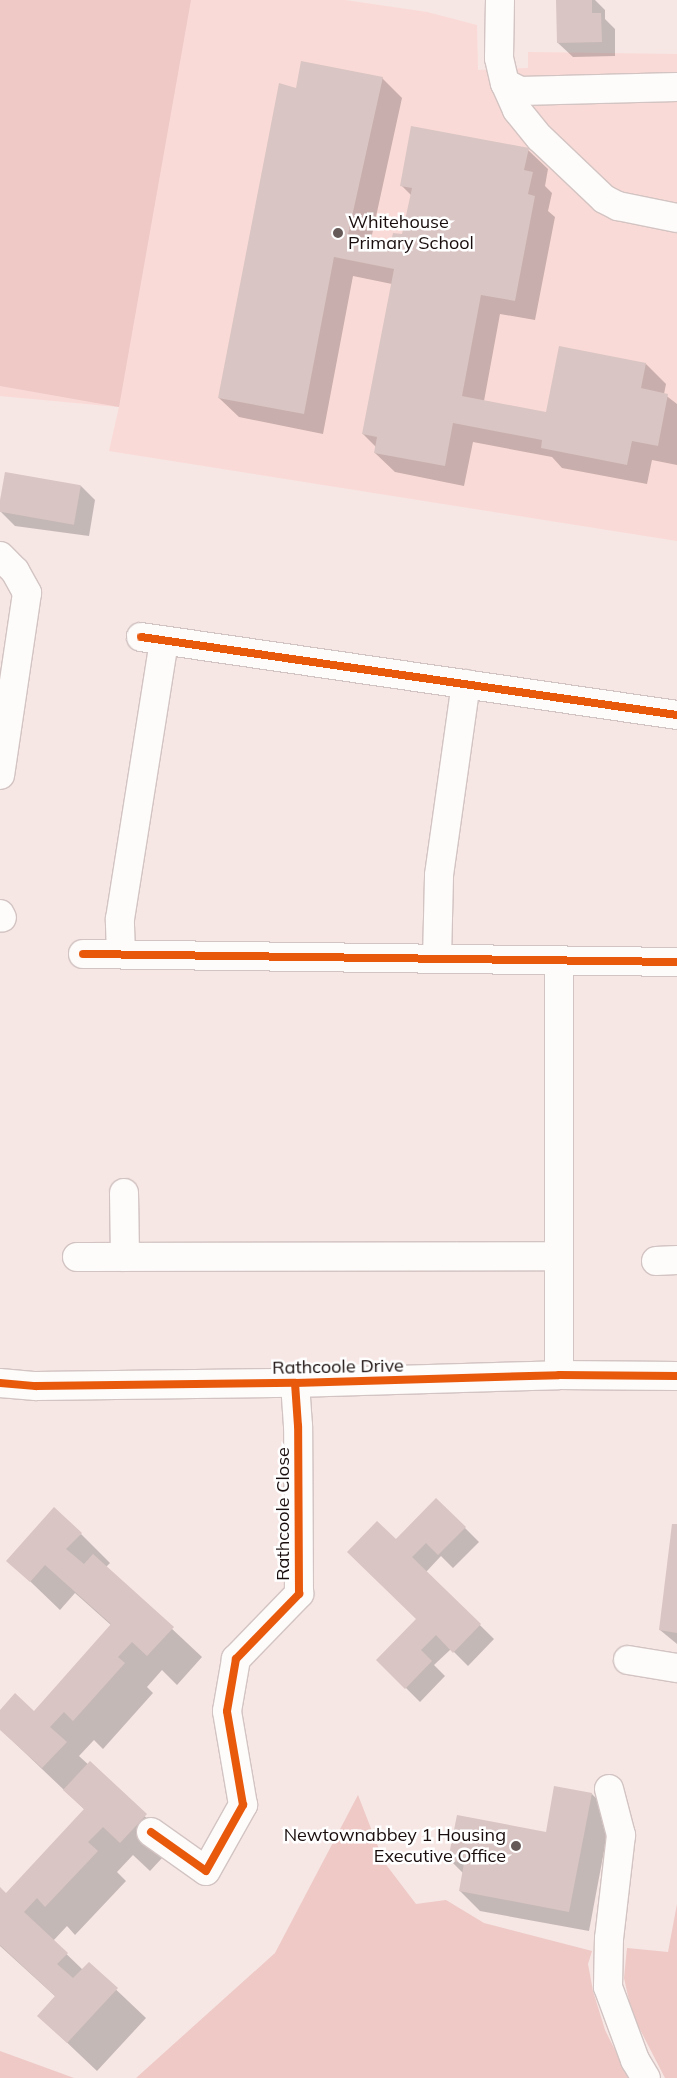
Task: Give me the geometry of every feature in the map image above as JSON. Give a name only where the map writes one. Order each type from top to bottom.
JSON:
[{"type":"street","points":[[500,0],[502,71],[516,110],[540,138],[604,200],[618,206],[677,218]]},
{"type":"street","points":[[502,71],[520,91],[555,92],[677,87]]},
{"type":"street","points":[[540,138],[555,92]]},
{"type":"street","points":[[0,556],[15,570],[27,593],[0,775]]},
{"type":"street","points":[[121,954],[120,919],[152,639],[677,715]]},
{"type":"street","points":[[437,959],[439,875],[466,684]]},
{"type":"street","points":[[83,954],[677,962]]},
{"type":"street","points":[[559,961],[559,1375]]},
{"type":"street","points":[[124,1193],[125,1257]]},
{"type":"street","points":[[77,1257],[558,1256]]},
{"type":"street","name":"Rathcoole Drive","points":[[0,1383],[36,1386],[294,1383],[559,1375],[677,1376]]},
{"type":"street","name":"Rathcoole Close","points":[[151,1832],[206,1871],[243,1805],[227,1710],[236,1659],[299,1594],[298,1426],[294,1383]]},
{"type":"street","points":[[628,1660],[677,1668]]},
{"type":"street","points":[[609,1789],[621,1835],[609,1938],[608,1987],[635,2060],[646,2078]]},
{"type":"shaded area","name":"Whitehouse Primary School","points":[[0,0],[345,0],[427,12],[477,25],[478,70],[528,68],[528,52],[677,54],[677,541],[109,451],[119,407],[0,396]]},
{"type":"shaded area","points":[[0,0],[191,0],[119,407],[0,386]]},
{"type":"shaded area","points":[[358,1795],[384,1862],[416,1904],[446,1900],[484,1923],[592,1951],[588,1964],[593,1991],[605,2030],[629,2078],[136,2078],[275,1953]]},
{"type":"shaded area","points":[[677,1904],[677,2078],[665,2078],[632,2014],[624,1978],[627,1948],[668,1952]]},
{"type":"shaded area","points":[[0,2051],[74,2078],[0,2078]]},
{"type":"building","points":[[556,0],[592,0],[592,13],[601,13],[602,42],[557,43]]},
{"type":"building","points":[[301,61],[383,77],[347,239],[390,246],[393,233],[402,234],[412,188],[400,186],[411,126],[529,148],[524,170],[533,172],[528,194],[535,196],[515,301],[481,295],[462,396],[546,412],[559,346],[646,363],[641,388],[668,394],[658,446],[632,441],[627,465],[541,448],[542,440],[453,423],[445,466],[374,453],[377,437],[362,434],[394,269],[334,257],[304,414],[218,398],[279,83],[296,88]]},
{"type":"building","points":[[5,472],[81,485],[74,525],[0,512]]},
{"type":"building","points":[[436,1498],[466,1527],[438,1555],[426,1543],[412,1557],[481,1624],[453,1653],[436,1635],[421,1650],[432,1661],[405,1689],[376,1660],[416,1619],[347,1552],[377,1521],[396,1539]]},
{"type":"building","points":[[54,1507],[82,1533],[66,1549],[84,1564],[93,1554],[174,1627],[147,1656],[132,1642],[118,1657],[125,1663],[73,1721],[64,1712],[50,1727],[67,1742],[42,1768],[0,1730],[0,1710],[15,1693],[34,1711],[111,1624],[45,1565],[30,1582],[6,1561]]},
{"type":"building","points":[[672,1524],[677,1524],[677,1633],[659,1630]]},
{"type":"building","points":[[90,1761],[147,1814],[120,1843],[103,1827],[88,1842],[98,1851],[45,1907],[37,1898],[24,1912],[68,1953],[57,1964],[73,1978],[89,1962],[118,1988],[67,2043],[37,2016],[55,1996],[0,1945],[0,1887],[6,1893],[84,1809],[63,1790]]},
{"type":"building","name":"Newtownabbey 1 Housing Executive Office","points":[[554,1786],[592,1793],[569,1912],[459,1891],[464,1863],[448,1860],[457,1815],[546,1832]]},
{"type":"cycle path","points":[[141,637],[677,715]]},
{"type":"cycle path","points":[[83,954],[677,962]]},
{"type":"cycle path","points":[[0,1383],[36,1386],[295,1383],[559,1375],[677,1376]]},
{"type":"cycle path","points":[[151,1832],[206,1871],[243,1805],[227,1711],[236,1659],[299,1594],[298,1426],[295,1383]]},
{"type":"place","name":"Whitehouse Primary School","points":[[338,233]]},
{"type":"place","name":"Newtownabbey 1 Housing Executive Office","points":[[516,1846]]}]
